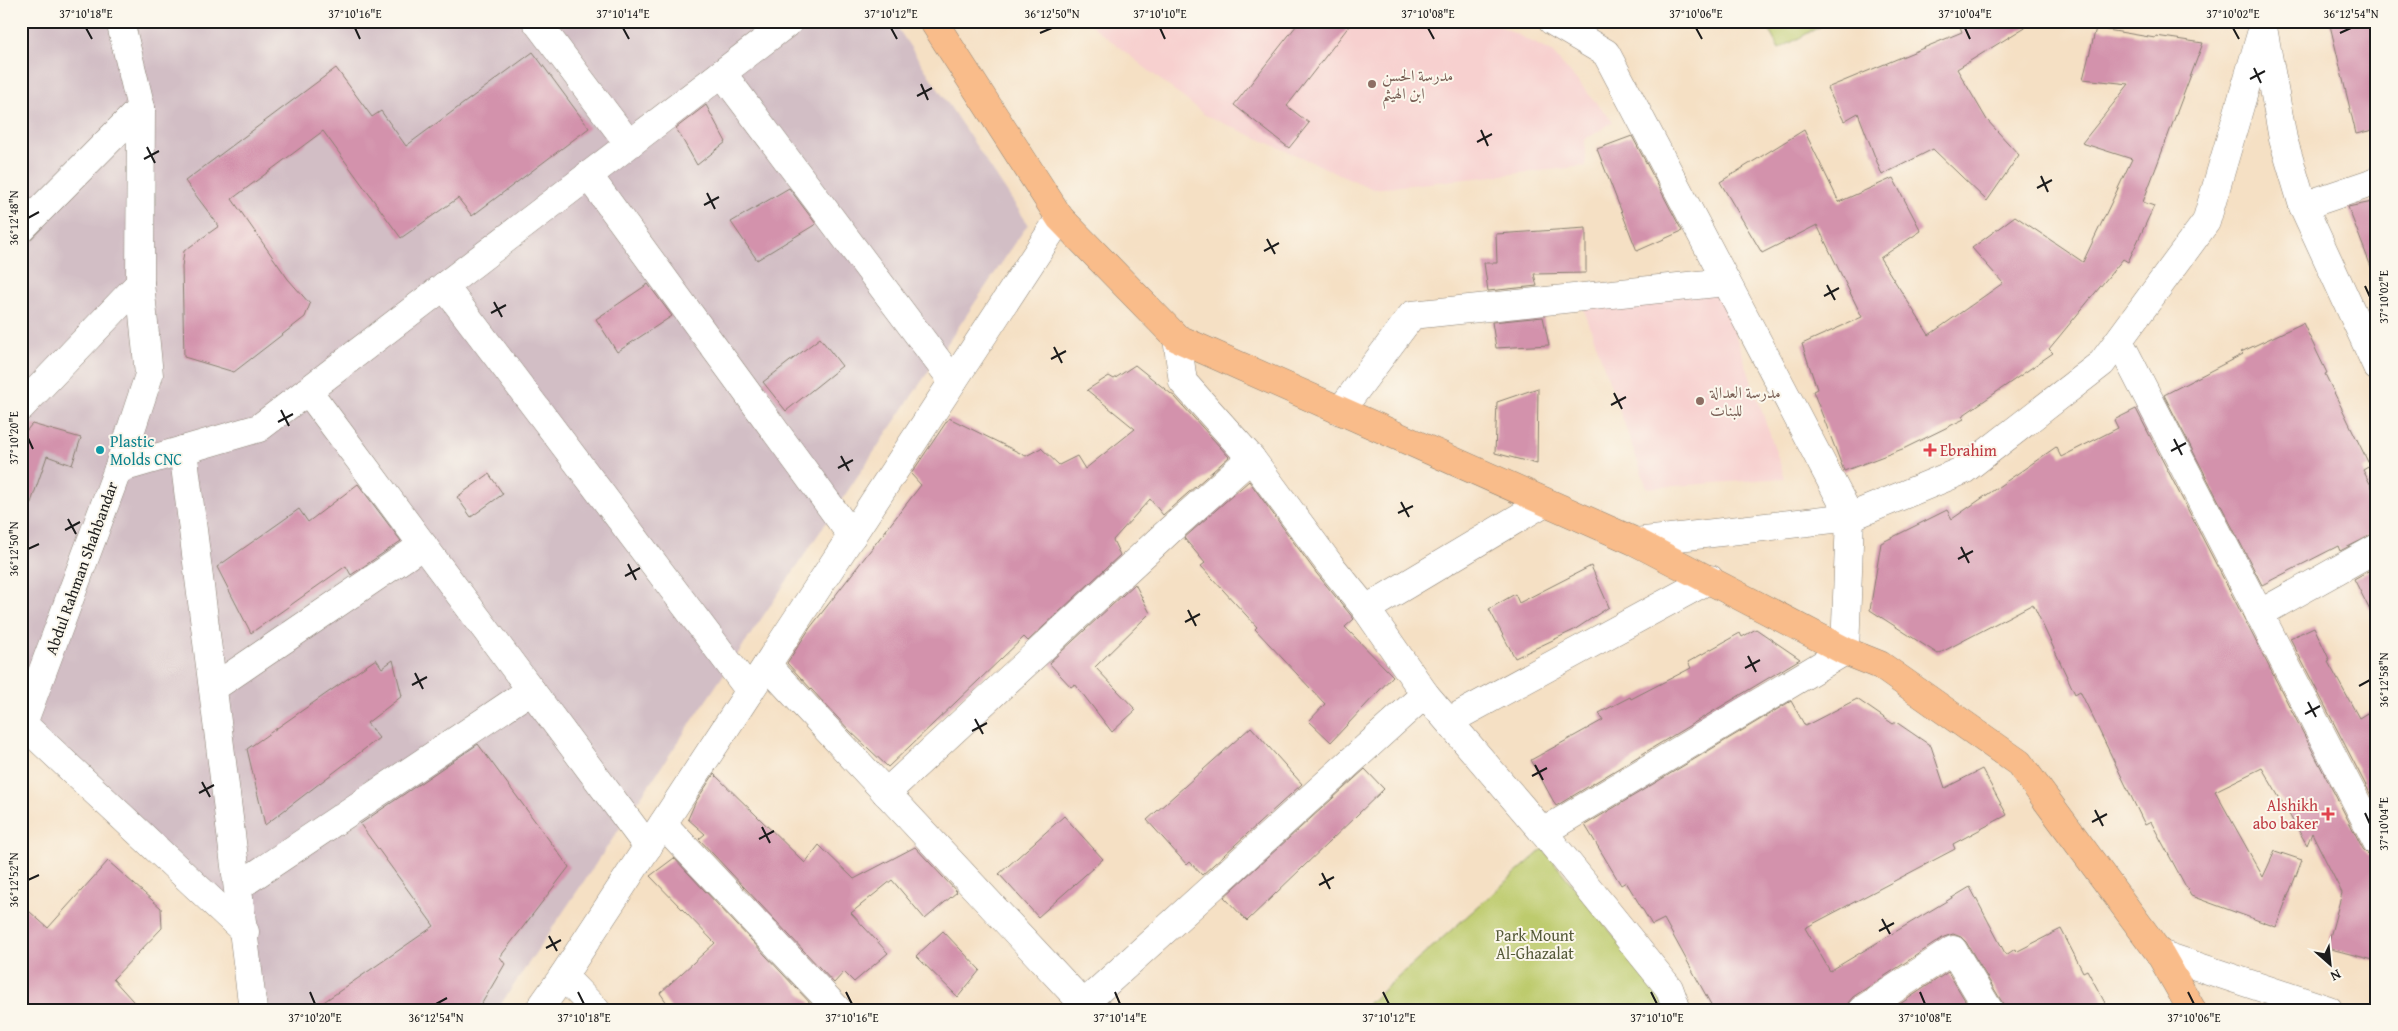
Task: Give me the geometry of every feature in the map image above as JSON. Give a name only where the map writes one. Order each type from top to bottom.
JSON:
[{"type":"main road","points":[[933,21],[1060,218],[1177,338],[1636,542],[1845,651],[1880,665],[2019,763],[2160,954],[2192,1010]]},
{"type":"street","name":"Abdul Rahman Shahbandar","points":[[22,726],[118,469],[150,375],[140,283],[141,108],[120,21]]},
{"type":"street","points":[[118,469],[259,428],[790,21]]},
{"type":"street","points":[[1543,832],[1845,651],[1850,517],[1606,53],[1552,21]]},
{"type":"street","points":[[541,23],[629,144]]},
{"type":"street","points":[[2262,24],[2283,139],[2302,206],[2377,367]]},
{"type":"street","points":[[1636,542],[1850,517],[1964,470],[2102,363],[2206,222],[2262,24]]},
{"type":"street","points":[[722,74],[953,381]]},
{"type":"street","points":[[21,229],[141,108]]},
{"type":"street","points":[[588,176],[852,536]]},
{"type":"street","points":[[2302,206],[2377,181]]},
{"type":"street","points":[[539,1010],[1060,218]]},
{"type":"street","points":[[1340,411],[1412,315],[1726,282]]},
{"type":"street","points":[[21,407],[140,283]]},
{"type":"street","points":[[444,286],[750,691]]},
{"type":"street","points":[[1177,338],[1183,382],[1251,458],[1330,565],[1366,609],[1426,694],[1543,832],[1669,988],[1677,1010]]},
{"type":"street","points":[[2119,341],[2377,842]]},
{"type":"street","points":[[308,391],[648,847]]},
{"type":"street","points":[[183,450],[253,1010]]},
{"type":"street","points":[[886,793],[1170,530],[1251,458]]},
{"type":"street","points":[[1366,609],[1545,502]]},
{"type":"street","points":[[213,688],[423,545]]},
{"type":"street","points":[[2259,614],[2377,548]]},
{"type":"street","points":[[1449,721],[1710,579]]},
{"type":"street","points":[[767,665],[1082,1008],[1426,694]]},
{"type":"street","points":[[239,886],[531,690]]},
{"type":"street","points":[[22,726],[244,932]]},
{"type":"street","points":[[663,824],[838,1010]]},
{"type":"street","points":[[1862,1010],[1953,950],[1989,1010]]},
{"type":"street","points":[[2160,954],[2329,1010]]},
{"type":"street","points":[[563,976],[596,1010]]},
{"type":"shaded area","points":[[21,21],[893,21],[1028,224],[497,1010],[261,1010],[244,932],[21,723]]},
{"type":"shaded area","name":"مدرسة الحسن ابن الهيثم","points":[[1086,21],[1490,21],[1552,52],[1613,122],[1585,140],[1586,166],[1373,189],[1205,115]]},
{"type":"shaded area","points":[[1720,290],[1785,478],[1647,488],[1583,307]]},
{"type":"green space","points":[[1764,21],[1830,21],[1779,49]]},
{"type":"green space","name":"Park Mount Al-Ghazalat","points":[[1543,849],[1660,992],[1667,1010],[1361,1010]]},
{"type":"building","points":[[1300,21],[1353,21],[1287,106],[1309,123],[1289,148],[1234,105]]},
{"type":"building","points":[[1958,21],[2035,21],[1957,69],[1987,120],[2019,155],[1987,201],[1933,149],[1882,175],[1858,113],[1844,121],[1827,88],[1962,32]]},
{"type":"building","points":[[2329,21],[2377,21],[2377,129],[2356,134]]},
{"type":"building","points":[[2096,28],[2155,38],[2156,36],[2203,43],[2143,202],[2154,206],[2128,262],[2123,259],[2049,349],[2053,353],[1962,416],[1964,419],[1905,448],[1844,471],[1813,391],[1817,389],[1802,344],[1862,317],[1817,225],[1762,253],[1720,182],[1804,130],[1839,202],[1893,178],[1921,231],[1880,258],[1929,335],[2003,283],[1972,248],[2015,216],[2083,262],[2132,159],[2082,143],[2129,84],[2083,79]]},
{"type":"building","points":[[533,52],[589,128],[472,216],[458,198],[401,238],[323,131],[232,199],[288,279],[310,304],[305,317],[234,372],[184,357],[182,267],[184,251],[219,226],[185,181],[336,68],[372,117],[381,111],[406,146]]},
{"type":"building","points":[[706,105],[726,142],[697,165],[676,128]]},
{"type":"building","points":[[1632,136],[1682,231],[1637,251],[1597,149]]},
{"type":"building","points":[[789,188],[816,224],[757,260],[731,222]]},
{"type":"building","points":[[2377,201],[2377,276],[2375,277],[2348,207]]},
{"type":"building","points":[[1586,228],[1586,273],[1534,274],[1537,286],[1488,291],[1484,263],[1497,263],[1496,234]]},
{"type":"building","points":[[648,284],[672,316],[617,352],[596,319]]},
{"type":"building","points":[[1543,317],[1549,345],[1496,348],[1492,322]]},
{"type":"building","points":[[2303,323],[2327,373],[2325,374],[2370,466],[2363,470],[2377,497],[2377,532],[2340,551],[2338,546],[2262,585],[2164,395],[2243,354],[2241,352]]},
{"type":"building","points":[[820,338],[842,366],[786,411],[763,382]]},
{"type":"building","points":[[1135,365],[1175,397],[1229,457],[1163,515],[1150,499],[1113,540],[1120,555],[1028,641],[1024,637],[888,767],[849,730],[787,663],[810,628],[921,485],[911,474],[949,418],[1026,456],[1041,448],[1059,465],[1077,456],[1085,469],[1135,429],[1087,390],[1109,376],[1114,379]]},
{"type":"building","points":[[1538,388],[1537,464],[1495,453],[1497,402]]},
{"type":"building","points":[[2136,409],[2363,849],[2369,855],[2377,858],[2377,961],[2327,948],[2342,893],[2312,833],[2307,845],[2262,768],[2215,791],[2263,877],[2275,851],[2302,860],[2276,927],[2191,896],[2151,822],[2145,825],[2080,691],[2075,694],[2033,604],[1938,654],[1870,610],[1881,543],[1947,510],[1952,519],[2056,447],[2061,457],[2118,428],[2114,420]]},
{"type":"building","points":[[32,424],[81,438],[72,465],[47,456],[25,520],[21,519],[21,437]]},
{"type":"building","points":[[489,474],[503,494],[471,517],[457,497]]},
{"type":"building","points":[[1249,481],[1317,574],[1354,619],[1345,627],[1393,676],[1331,742],[1309,721],[1325,704],[1255,629],[1257,627],[1201,566],[1205,563],[1184,538]]},
{"type":"building","points":[[358,484],[401,541],[351,575],[346,566],[251,633],[217,567],[299,509],[308,522]]},
{"type":"building","points":[[1591,566],[1609,607],[1574,630],[1515,658],[1489,609],[1515,594],[1519,603]]},
{"type":"building","points":[[2377,566],[2377,624],[2354,579]]},
{"type":"building","points":[[1135,584],[1150,613],[1095,667],[1136,710],[1112,732],[1075,684],[1071,687],[1049,663]]},
{"type":"building","points":[[2314,627],[2330,661],[2328,662],[2359,718],[2377,707],[2377,807],[2290,638]]},
{"type":"building","points":[[1756,629],[1800,659],[1556,806],[1531,760],[1603,720],[1599,713],[1691,668],[1688,662],[1740,633],[1742,637]]},
{"type":"building","points":[[376,659],[382,668],[393,660],[402,696],[367,723],[379,738],[265,825],[247,749]]},
{"type":"building","points":[[1857,699],[1893,724],[1896,722],[1931,746],[1945,788],[1982,769],[2007,815],[1953,844],[1955,849],[1805,928],[1830,971],[1970,887],[2006,955],[2015,949],[2016,952],[2061,929],[2083,972],[2087,970],[2109,1010],[2005,1010],[1966,942],[1961,937],[1953,934],[1944,937],[1853,997],[1848,1003],[1847,1010],[1714,1010],[1664,919],[1652,925],[1626,882],[1621,885],[1585,825],[1791,701],[1805,726]]},
{"type":"building","points":[[1251,727],[1302,784],[1202,875],[1190,862],[1187,865],[1147,820]]},
{"type":"building","points":[[478,744],[569,867],[500,957],[505,964],[478,1010],[312,1010],[434,926],[360,824]]},
{"type":"building","points":[[1365,769],[1384,789],[1247,921],[1224,897]]},
{"type":"building","points":[[714,774],[805,863],[819,845],[854,879],[915,847],[957,892],[925,919],[892,880],[851,913],[888,953],[854,982],[844,972],[834,983],[699,839],[705,834],[688,819],[695,803]]},
{"type":"building","points":[[1064,816],[1103,859],[1038,917],[999,874]]},
{"type":"building","points":[[674,858],[813,1006],[809,1010],[672,1010],[660,993],[715,943],[650,876]]},
{"type":"building","points":[[108,861],[161,908],[162,928],[113,979],[141,1010],[21,1010],[21,904],[48,928]]},
{"type":"building","points":[[943,931],[980,970],[958,997],[916,956]]},
{"type":"building","points":[[1948,972],[1971,1010],[1891,1010]]},
{"type":"place","name":"مدرسة الحسن ابن الهيثم","points":[[1372,84]]},
{"type":"place","name":"مدرسة العدالة للبنات","points":[[1700,401]]},
{"type":"place","name":"Plastic Molds CNC","points":[[100,450]]},
{"type":"place","name":"Ebrahim","points":[[1930,450]]},
{"type":"place","name":"Alshikh abo baker","points":[[2328,814]]}]
